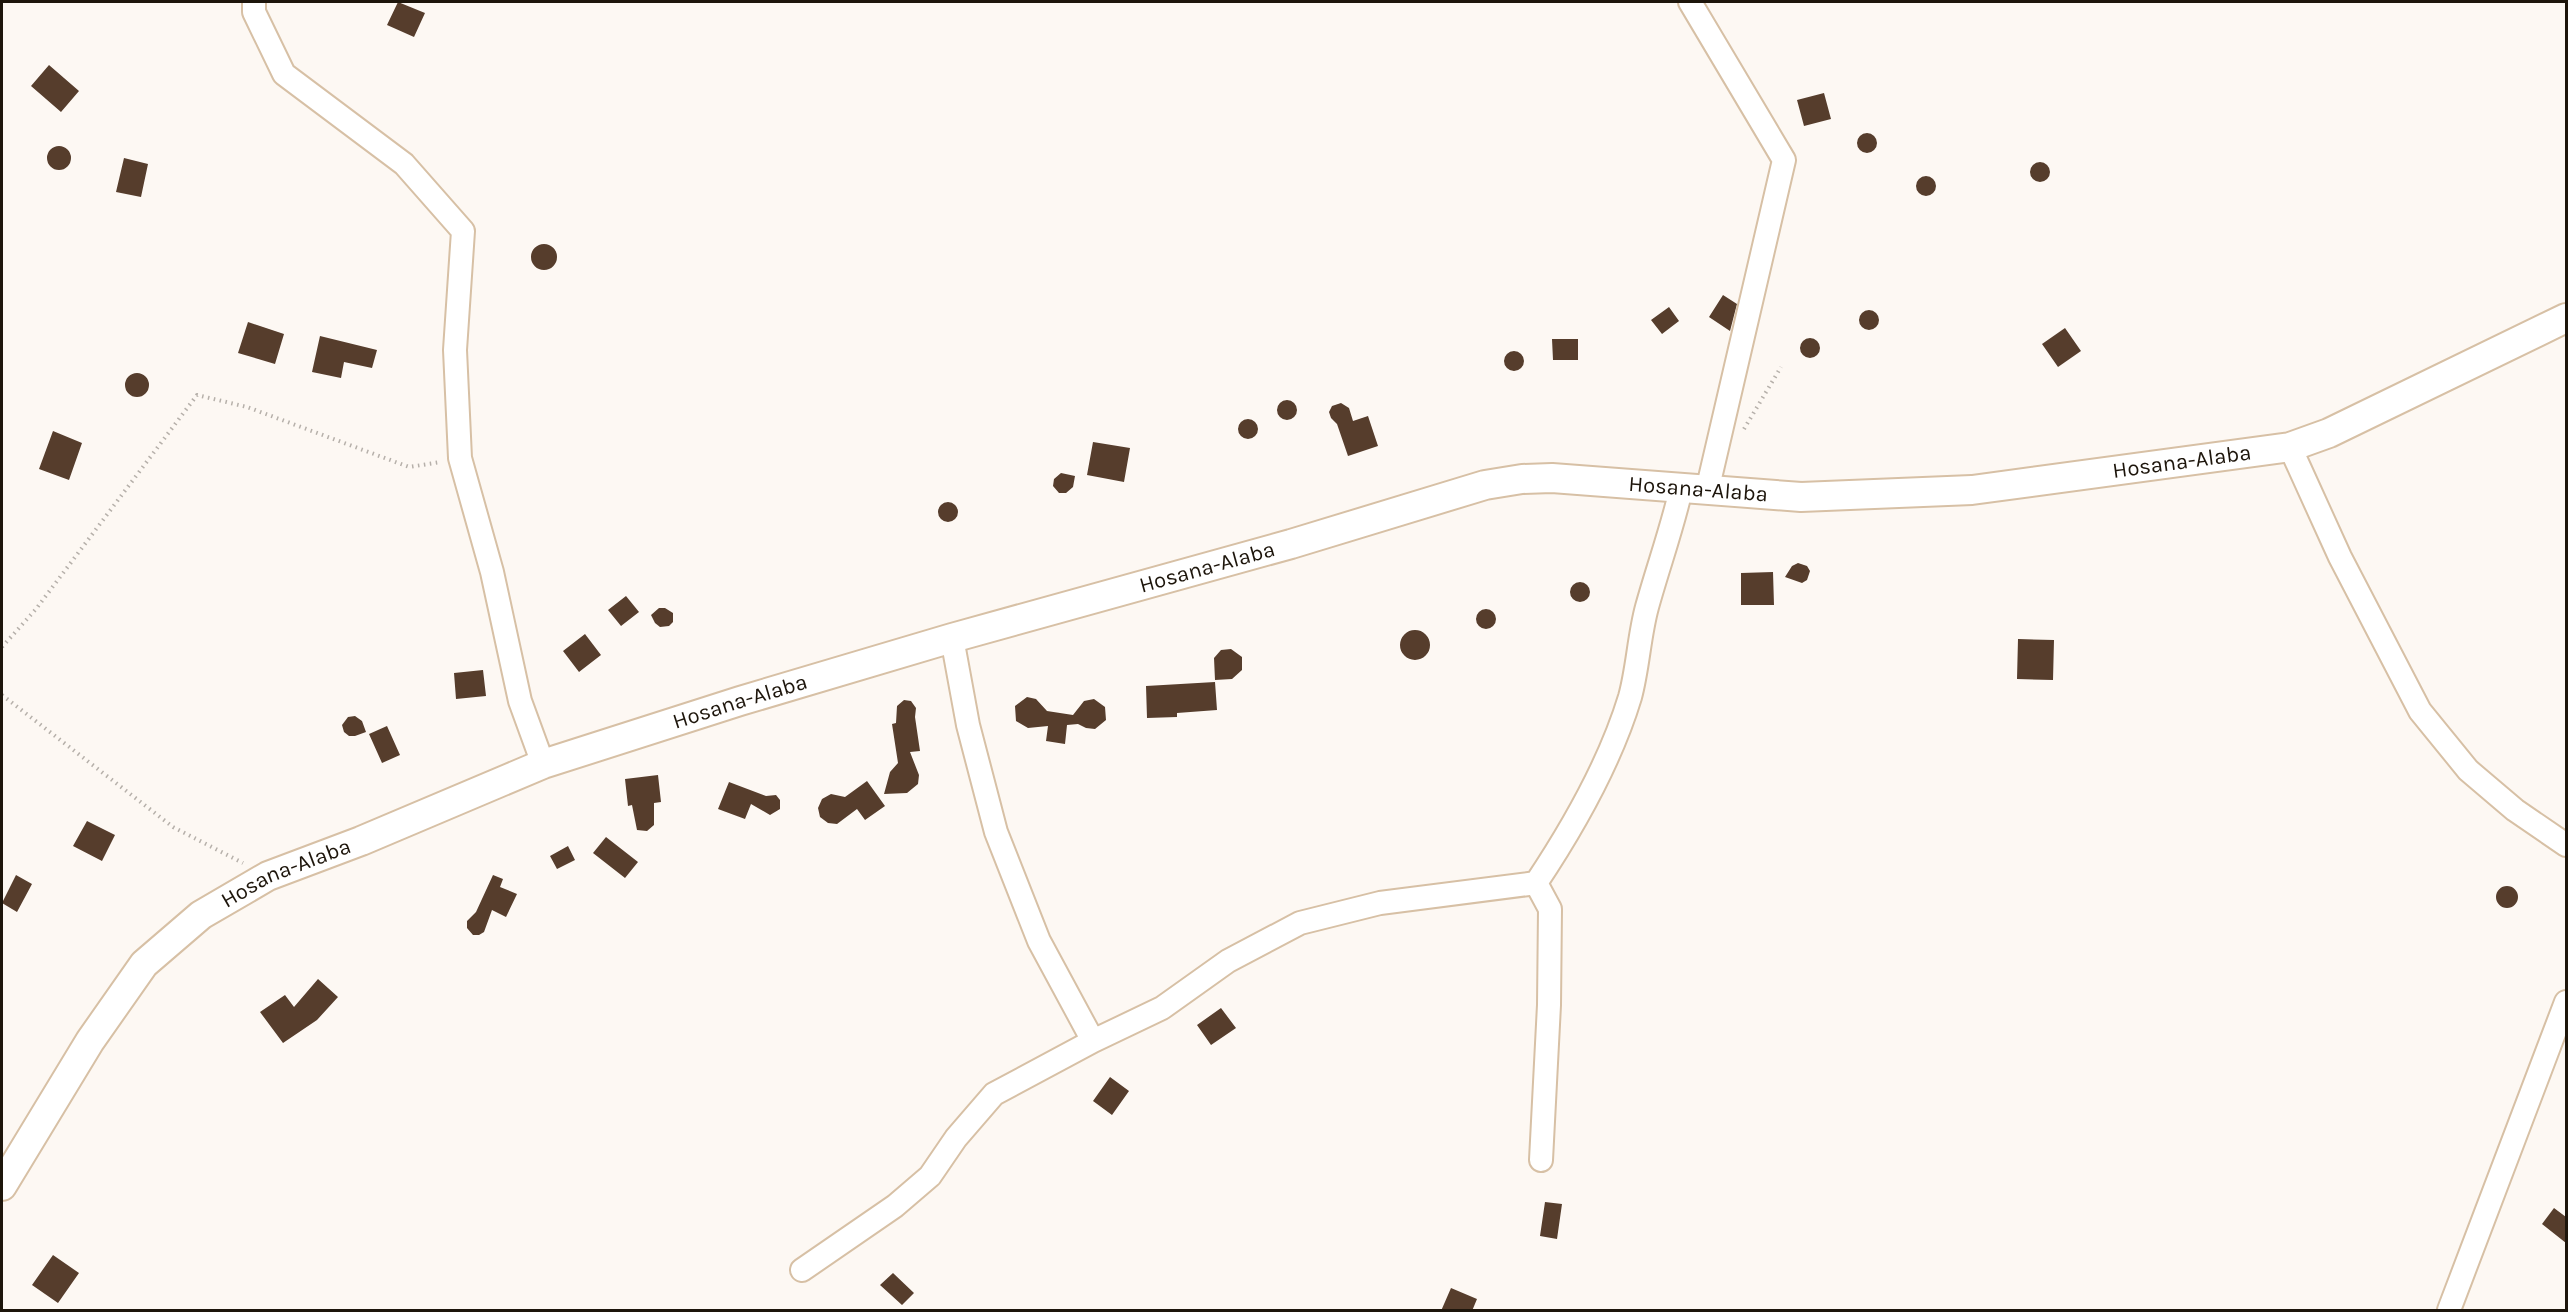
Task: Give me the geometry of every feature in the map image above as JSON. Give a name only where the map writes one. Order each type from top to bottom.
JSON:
[{"type":"main road","name":"Hosana-Alaba","points":[[2,1186],[90,1041],[144,964],[201,915],[268,876],[543,764],[740,700],[952,638],[1291,544],[1485,485],[1522,479],[1552,478],[1801,497],[1972,490],[2289,447],[2329,433],[2566,318]]},
{"type":"street","points":[[254,2],[254,12],[284,74],[404,164],[463,231],[456,350],[460,458],[492,572],[520,701],[543,764]]},
{"type":"street","points":[[802,1270],[895,1206],[930,1176],[956,1138],[994,1094],[1093,1041],[1162,1008],[1228,961],[1300,923],[1380,903],[1536,883],[1566,838],[1613,745],[1630,695],[1647,608],[1672,526],[1694,490],[1784,160],[1690,2]]},
{"type":"street","points":[[2289,447],[2340,557],[2420,711],[2468,770],[2515,810],[2566,845]]},
{"type":"street","points":[[952,638],[968,725],[996,832],[1039,941],[1093,1041]]},
{"type":"street","points":[[1536,883],[1550,909],[1549,1005],[1541,1160]]},
{"type":"street","points":[[2449,1311],[2566,1002]]},
{"type":"path","points":[[2,647],[36,609],[197,395],[247,407],[409,467],[460,458]]},
{"type":"path","points":[[2,695],[173,827],[268,876]]},
{"type":"building","points":[[398,2],[425,13],[414,37],[387,25]]},
{"type":"building","points":[[49,65],[79,91],[61,112],[31,86]]},
{"type":"building","points":[[1824,93],[1831,119],[1804,126],[1797,100]]},
{"type":"building","points":[[1863,133],[1871,133],[1877,139],[1877,147],[1871,153],[1863,153],[1857,147],[1857,139]]},
{"type":"building","points":[[59,146],[68,149],[71,158],[68,167],[59,170],[50,167],[47,158],[50,149]]},
{"type":"building","points":[[124,158],[148,164],[141,197],[116,192]]},
{"type":"building","points":[[2036,162],[2044,162],[2050,168],[2050,176],[2044,182],[2036,182],[2030,176],[2030,168]]},
{"type":"building","points":[[1922,176],[1930,176],[1936,182],[1936,190],[1930,196],[1922,196],[1916,190],[1916,182]]},
{"type":"building","points":[[544,244],[553,248],[557,257],[553,266],[544,270],[535,266],[531,257],[535,248]]},
{"type":"building","points":[[1723,295],[1737,304],[1730,331],[1709,317]]},
{"type":"building","points":[[1669,307],[1679,321],[1662,334],[1651,320]]},
{"type":"building","points":[[1865,310],[1873,310],[1879,316],[1879,324],[1873,330],[1865,330],[1859,324],[1859,316]]},
{"type":"building","points":[[248,322],[284,334],[275,364],[238,353]]},
{"type":"building","points":[[2065,328],[2081,351],[2058,367],[2042,344]]},
{"type":"building","points":[[320,336],[377,350],[372,368],[344,362],[341,378],[312,372]]},
{"type":"building","points":[[1806,338],[1814,338],[1820,344],[1820,352],[1814,358],[1806,358],[1800,352],[1800,344]]},
{"type":"building","points":[[1552,339],[1578,339],[1578,360],[1553,360]]},
{"type":"building","points":[[1510,351],[1518,351],[1524,357],[1524,365],[1518,371],[1510,371],[1504,365],[1504,357]]},
{"type":"building","points":[[137,373],[146,376],[149,385],[146,394],[137,397],[128,394],[125,385],[128,376]]},
{"type":"building","points":[[1283,400],[1291,400],[1297,406],[1297,414],[1291,420],[1283,420],[1277,414],[1277,406]]},
{"type":"building","points":[[1341,403],[1349,408],[1353,421],[1368,416],[1378,446],[1348,456],[1337,424],[1329,412],[1332,406]]},
{"type":"building","points":[[1244,419],[1252,419],[1258,425],[1258,433],[1252,439],[1244,439],[1238,433],[1238,425]]},
{"type":"building","points":[[53,431],[82,443],[69,480],[39,469]]},
{"type":"building","points":[[1093,442],[1130,448],[1124,482],[1087,475]]},
{"type":"building","points":[[1061,473],[1075,476],[1073,487],[1066,493],[1059,493],[1053,486],[1054,479]]},
{"type":"building","points":[[944,502],[952,502],[958,508],[958,516],[952,522],[944,522],[938,516],[938,508]]},
{"type":"building","points":[[1798,563],[1807,566],[1810,571],[1807,580],[1802,583],[1785,577],[1792,566]]},
{"type":"building","points":[[1773,572],[1774,605],[1741,605],[1741,573]]},
{"type":"building","points":[[1576,582],[1584,582],[1590,588],[1590,596],[1584,602],[1576,602],[1570,596],[1570,588]]},
{"type":"building","points":[[626,596],[639,612],[621,626],[608,610]]},
{"type":"building","points":[[659,608],[665,608],[673,613],[673,622],[669,626],[660,627],[655,623],[651,615]]},
{"type":"building","points":[[1482,609],[1490,609],[1496,615],[1496,623],[1490,629],[1482,629],[1476,623],[1476,615]]},
{"type":"building","points":[[1415,630],[1426,634],[1430,645],[1426,656],[1415,660],[1404,656],[1400,645],[1404,634]]},
{"type":"building","points":[[585,634],[601,655],[579,672],[563,651]]},
{"type":"building","points":[[2018,639],[2054,640],[2053,680],[2017,679]]},
{"type":"building","points":[[1231,649],[1242,657],[1242,670],[1232,679],[1215,680],[1214,658],[1221,650]]},
{"type":"building","points":[[483,670],[486,696],[456,699],[454,673]]},
{"type":"building","points":[[1215,682],[1217,710],[1177,713],[1177,717],[1147,718],[1146,686]]},
{"type":"building","points":[[1027,697],[1036,699],[1047,711],[1073,715],[1084,701],[1094,699],[1105,707],[1106,720],[1095,729],[1078,724],[1067,725],[1065,744],[1046,741],[1048,726],[1028,728],[1016,721],[1015,706]]},
{"type":"building","points":[[904,700],[911,701],[916,708],[915,717],[920,751],[910,752],[919,775],[918,784],[907,793],[884,794],[890,772],[898,763],[892,724],[896,723],[897,706]]},
{"type":"building","points":[[355,716],[362,721],[366,732],[349,736],[344,732],[342,725],[348,717]]},
{"type":"building","points":[[387,726],[400,755],[382,763],[369,734]]},
{"type":"building","points":[[658,775],[661,802],[654,803],[654,825],[647,831],[637,830],[632,805],[628,806],[625,779]]},
{"type":"building","points":[[867,781],[885,806],[865,820],[857,809],[837,824],[828,823],[820,817],[818,808],[822,799],[831,794],[845,797]]},
{"type":"building","points":[[729,782],[766,796],[776,795],[780,800],[780,809],[770,815],[751,804],[745,819],[718,809]]},
{"type":"building","points":[[87,821],[115,835],[102,861],[73,846]]},
{"type":"building","points":[[606,837],[638,862],[625,878],[593,853]]},
{"type":"building","points":[[568,846],[575,860],[557,869],[550,856]]},
{"type":"building","points":[[16,875],[32,884],[17,912],[2,903]]},
{"type":"building","points":[[493,875],[503,879],[500,887],[517,894],[506,917],[492,910],[484,932],[473,935],[467,928],[467,921],[476,912]]},
{"type":"building","points":[[2507,886],[2515,889],[2518,897],[2515,905],[2507,908],[2499,905],[2496,897],[2499,889]]},
{"type":"building","points":[[318,979],[338,997],[317,1020],[283,1043],[260,1012],[285,995],[294,1007]]},
{"type":"building","points":[[1221,1008],[1236,1028],[1211,1045],[1197,1025]]},
{"type":"building","points":[[1110,1077],[1129,1091],[1112,1115],[1093,1101]]},
{"type":"building","points":[[1545,1202],[1562,1204],[1557,1239],[1540,1236]]},
{"type":"building","points":[[2554,1208],[2566,1217],[2566,1243],[2542,1224]]},
{"type":"building","points":[[53,1255],[79,1273],[58,1303],[32,1285]]},
{"type":"building","points":[[893,1273],[914,1293],[902,1305],[880,1285]]},
{"type":"building","points":[[1451,1288],[1477,1299],[1472,1311],[1441,1311]]}]
